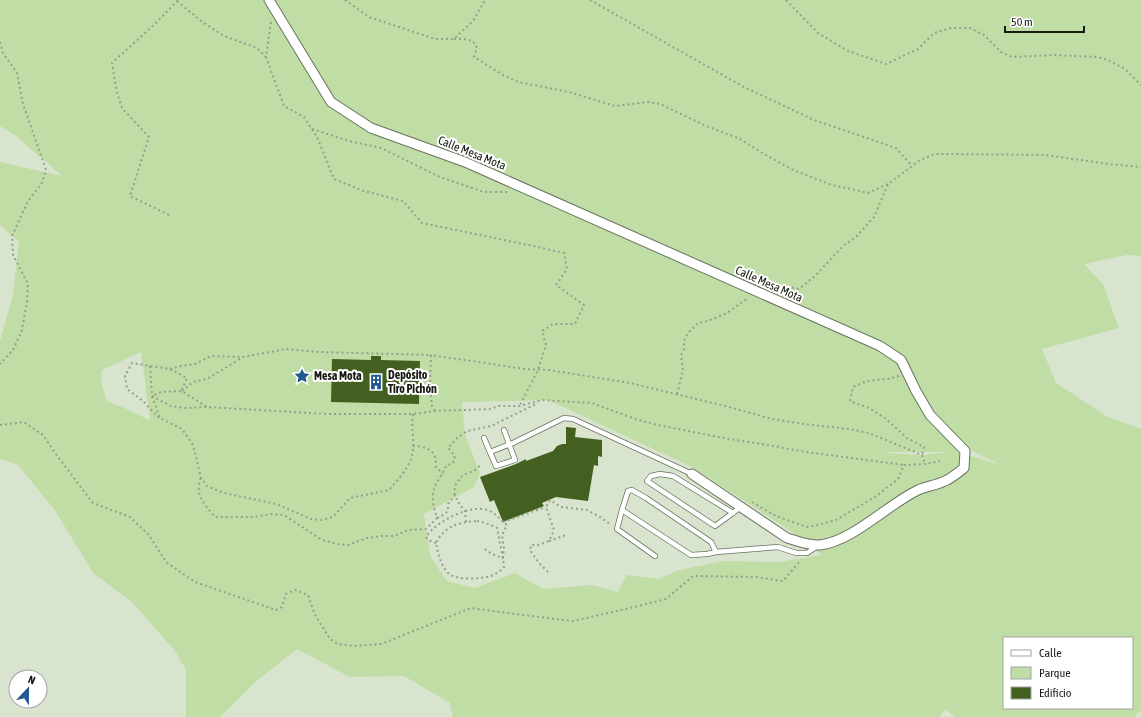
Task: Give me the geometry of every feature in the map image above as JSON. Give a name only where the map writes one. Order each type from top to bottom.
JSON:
[{"type":"street","name":"Calle Mesa Mota","points":[[271,2],[331,102],[370,128],[465,162],[880,346],[901,360],[930,415],[965,451],[964,468],[947,481],[918,490],[855,531],[836,541],[819,545],[803,543],[787,538],[692,474]]},
{"type":"lane","points":[[490,452],[564,418],[573,418],[692,474]]},
{"type":"lane","points":[[484,438],[496,466],[516,460],[504,430]]},
{"type":"lane","points":[[733,513],[673,476],[660,474],[650,476],[647,481],[716,526],[741,507]]},
{"type":"lane","points":[[655,556],[617,529],[628,491],[632,490],[646,498],[711,542],[716,552]]},
{"type":"lane","points":[[622,510],[691,555],[778,547],[796,553],[807,553],[819,545]]},
{"type":"path","points":[[345,0],[369,16],[435,39],[464,39],[473,41],[477,48],[474,58],[503,76],[518,82],[569,92],[615,106],[648,102],[660,104],[704,125],[740,139],[793,170],[832,185],[868,193],[888,184],[920,160],[935,154],[1045,155],[1141,167]]},
{"type":"path","points":[[454,39],[473,21],[485,0]]},
{"type":"path","points":[[590,0],[749,89],[814,120],[896,148],[912,166]]},
{"type":"path","points":[[786,0],[818,33],[848,51],[886,64],[918,49],[934,33],[951,28],[970,28],[984,35],[1001,52],[1012,57],[1098,57],[1110,61],[1125,69],[1141,85]]},
{"type":"path","points":[[169,215],[130,196],[149,137],[122,108],[117,93],[112,63],[155,24],[176,1],[201,21],[224,36],[257,48],[266,57],[284,106],[304,117],[317,137],[334,179],[364,191],[403,201],[422,222],[564,253],[567,269],[556,285],[584,305],[575,324],[553,324],[542,332],[546,344],[538,370],[519,406]]},
{"type":"path","points":[[266,57],[271,2]]},
{"type":"path","points":[[0,42],[3,53],[17,73],[23,104],[46,170],[42,183],[28,201],[12,236],[13,255],[28,284],[27,301],[22,330],[13,350],[0,364]]},
{"type":"path","points":[[311,128],[349,141],[381,148],[440,177],[484,192],[509,192],[520,186]]},
{"type":"path","points":[[677,394],[683,370],[681,356],[684,349],[684,341],[688,333],[698,323],[708,321],[728,313],[756,292],[769,287],[789,287],[800,289],[874,217],[888,184]]},
{"type":"path","points":[[170,369],[195,364],[211,356],[242,357],[286,349],[319,352],[431,355],[526,369],[549,370],[630,383],[772,419],[869,433],[922,455]]},
{"type":"path","points":[[431,355],[430,388],[432,406],[435,411]]},
{"type":"path","points":[[182,391],[193,382],[207,379],[242,357]]},
{"type":"path","points":[[182,391],[187,378],[170,369],[132,363],[125,376],[127,389],[143,401],[160,418],[182,430],[193,445],[201,478],[207,486],[224,493],[276,504],[311,519],[322,520],[333,517],[350,498],[389,490],[405,471],[412,456],[412,421],[414,414]]},
{"type":"path","points":[[150,366],[152,396],[160,418]]},
{"type":"path","points":[[908,374],[888,379],[867,381],[853,387],[850,401],[869,408],[885,418],[906,438],[924,446],[922,455],[925,464]]},
{"type":"path","points":[[152,396],[162,392],[182,391],[207,407]]},
{"type":"path","points":[[152,396],[171,406],[185,408],[207,407],[328,414],[414,414],[435,411],[490,409],[499,406],[519,406],[542,400],[592,403],[638,420],[658,425],[806,452],[904,465],[925,464],[940,461]]},
{"type":"path","points":[[437,518],[433,506],[433,490],[446,466],[453,463],[455,456],[448,448],[457,438],[467,431],[491,426],[542,400]]},
{"type":"path","points":[[0,424],[24,422],[43,435],[93,502],[130,517],[149,535],[166,562],[195,582],[276,610],[282,607],[286,594],[294,590],[308,595],[315,615],[330,639],[338,644],[354,646],[381,644],[471,608],[507,614],[573,621],[666,599],[693,576],[756,577],[783,581],[807,553]]},
{"type":"path","points":[[413,446],[422,446],[430,450],[435,457],[436,467],[443,474]]},
{"type":"path","points":[[466,522],[465,511],[458,502],[454,492],[456,484],[462,476],[475,470],[482,464]]},
{"type":"path","points":[[741,507],[748,499],[776,516],[807,527],[818,525],[836,520],[875,498],[898,479],[904,465]]},
{"type":"path","points":[[201,478],[198,484],[201,500],[215,516],[248,517],[272,514],[284,515],[322,540],[338,544],[348,545],[367,538],[394,536],[408,530],[426,529],[437,518],[448,511]]},
{"type":"path","points":[[452,518],[448,511],[448,504],[455,495]]},
{"type":"path","points":[[503,522],[546,507],[550,500],[561,507],[588,510],[617,529]]},
{"type":"path","points":[[546,507],[554,530],[549,541]]},
{"type":"path","points":[[436,543],[428,540],[426,537],[441,522],[465,511],[479,508],[488,510],[498,516],[506,525],[502,535],[504,548],[503,558]]},
{"type":"path","points":[[478,521],[496,528],[504,567],[491,576],[468,579],[450,575],[440,560],[436,543],[439,536],[455,524],[466,522],[478,521]]},
{"type":"path","points":[[426,529],[429,533]]},
{"type":"path","points":[[548,572],[538,562],[530,550],[531,545],[539,545],[566,534]]},
{"type":"path","points":[[483,548],[492,554],[503,558]]},
{"type":"green space","points":[[0,0],[1141,0],[1141,256],[1127,255],[1084,264],[1103,284],[1119,328],[1042,349],[1056,383],[1108,417],[1141,429],[1141,710],[1134,717],[955,717],[945,709],[939,717],[453,717],[450,703],[404,676],[350,677],[297,649],[255,682],[220,717],[186,717],[186,670],[175,651],[132,602],[94,574],[54,509],[18,465],[0,459],[0,341],[13,295],[19,242],[0,225],[0,162],[62,176],[16,136],[0,126]],"holes":[[[141,352],[150,420],[107,401],[101,382],[102,370]],[[548,400],[690,466],[789,530],[822,555],[779,562],[724,561],[679,570],[659,579],[627,575],[618,592],[592,585],[543,589],[515,573],[475,588],[447,581],[430,556],[424,514],[474,487],[480,473],[465,435],[462,402]],[[958,444],[1001,465],[958,452]],[[888,452],[950,452],[922,455],[888,453]]]},
{"type":"building","name":"Depósito Tiro Pichón","points":[[371,356],[381,356],[381,360],[420,361],[419,404],[331,402],[332,359],[371,360]]},
{"type":"building","points":[[566,427],[576,428],[575,437],[602,440],[602,457],[598,456],[598,466],[594,465],[588,501],[556,497],[542,503],[544,506],[503,522],[494,500],[490,502],[480,477],[526,459],[526,461],[553,451],[557,446],[566,444]]},
{"type":"place","name":"Mesa Mota","points":[[302,376]]},
{"type":"place","name":"Depósito Tiro Pichón","points":[[376,382]]}]
